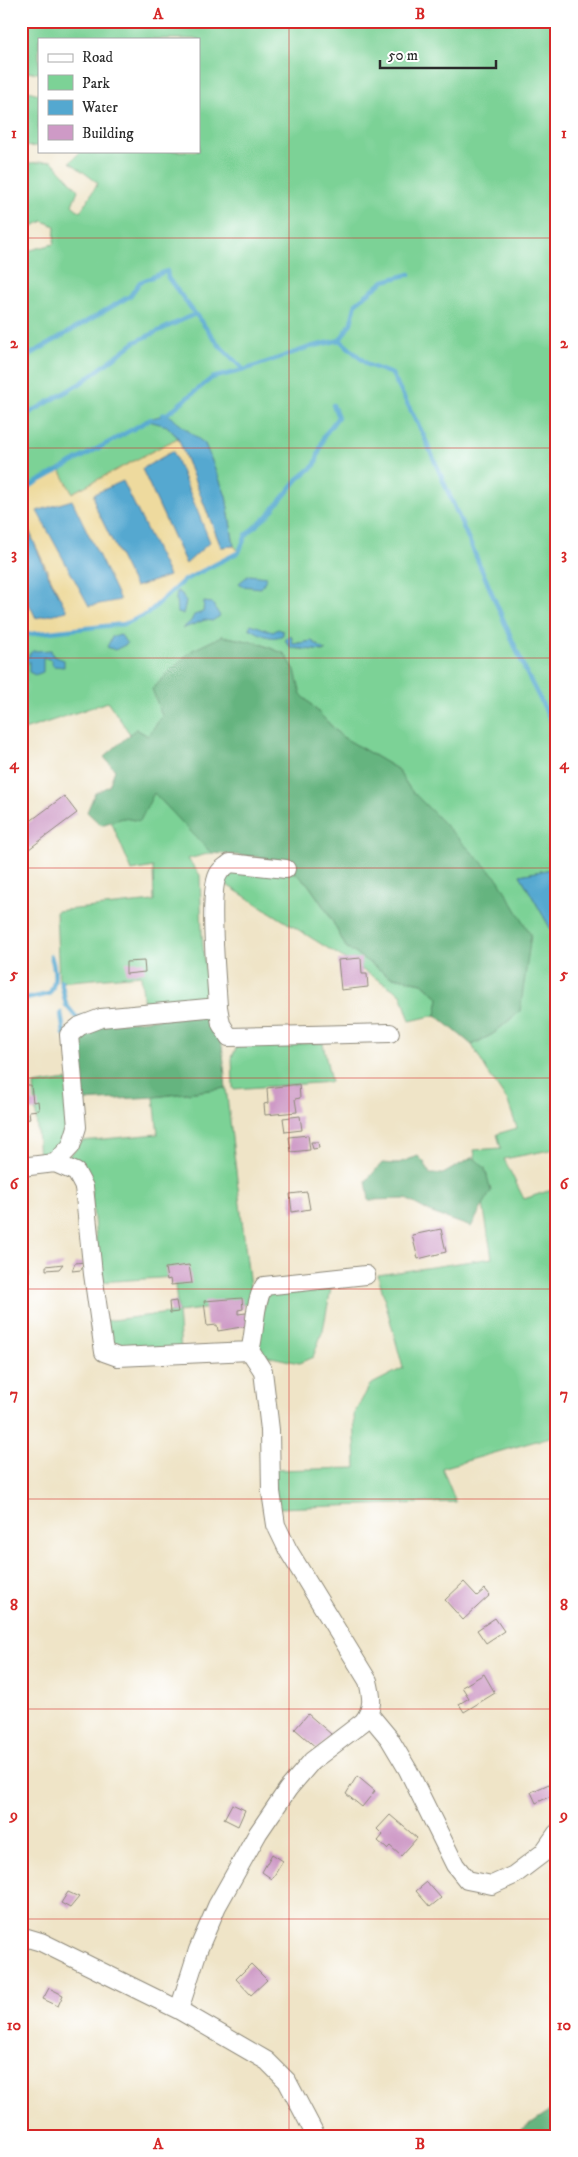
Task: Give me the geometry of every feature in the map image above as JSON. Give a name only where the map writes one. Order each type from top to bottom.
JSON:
[{"type":"street","points":[[286,870],[230,863],[218,874],[214,887],[218,1007],[221,1024],[229,1037],[390,1033]]},
{"type":"street","points":[[55,1163],[71,1146],[77,1127],[69,1034],[80,1026],[101,1018],[218,1007]]},
{"type":"street","points":[[21,1167],[55,1163],[76,1172],[84,1187],[104,1352],[118,1357],[250,1351]]},
{"type":"street","points":[[250,1351],[254,1338],[258,1298],[264,1286],[366,1275]]},
{"type":"street","points":[[178,2010],[198,1950],[217,1906],[258,1833],[288,1789],[312,1761],[363,1722],[369,1714],[372,1698],[368,1681],[293,1558],[276,1525],[271,1492],[270,1430],[263,1371],[250,1351]]},
{"type":"street","points":[[369,1714],[389,1738],[408,1770],[455,1865],[467,1880],[492,1885],[514,1875],[544,1853],[557,1833]]},
{"type":"street","points":[[21,1936],[41,1942],[178,2010],[267,2061],[287,2082],[316,2136]]},
{"type":"green space","points":[[21,21],[557,21],[557,868],[520,875],[557,940],[557,1153],[555,1149],[504,1159],[524,1199],[557,1188],[557,1435],[442,1468],[456,1502],[277,1508],[273,1470],[356,1468],[354,1414],[370,1385],[403,1368],[378,1275],[492,1258],[474,1150],[501,1148],[497,1134],[517,1128],[508,1102],[472,1045],[493,1034],[520,1011],[410,789],[397,769],[341,736],[301,694],[285,654],[258,643],[222,636],[148,736],[136,729],[130,734],[108,702],[21,731],[21,635],[124,624],[147,614],[183,581],[239,551],[234,546],[226,496],[205,444],[167,426],[178,438],[72,493],[59,468],[21,491],[21,254],[54,244],[55,226],[43,221],[21,232],[21,167],[30,163],[52,161],[78,190],[72,205],[80,212],[98,183],[70,162],[80,152],[200,152],[200,38],[38,38],[38,73],[21,72]],"holes":[[[291,635],[293,644],[312,641],[325,651],[291,648]]]},
{"type":"green space","points":[[24,90],[38,94],[38,146],[21,147],[21,111],[25,107]]},
{"type":"green space","points":[[222,636],[258,643],[285,654],[295,670],[301,694],[341,736],[397,769],[410,789],[498,879],[531,935],[520,1011],[493,1034],[472,1045],[436,1015],[439,998],[422,983],[389,976],[346,947],[328,913],[308,884],[285,864],[259,857],[211,853],[154,793],[140,821],[123,818],[101,825],[87,812],[95,793],[109,786],[115,770],[104,757],[136,729],[148,736],[162,716],[152,689],[191,651]]},
{"type":"green space","points":[[154,792],[211,853],[188,859],[200,875],[202,934],[208,1002],[144,1007],[141,975],[59,982],[56,911],[154,901],[153,867],[132,871],[111,821],[123,818]]},
{"type":"green space","points":[[236,868],[296,873],[308,884],[328,913],[346,947],[389,976],[422,983],[439,998],[436,1015],[410,1021],[401,994],[222,882]]},
{"type":"green space","points":[[209,1014],[221,1039],[226,1088],[154,1097],[82,1101],[77,1041],[83,1031],[105,1024]]},
{"type":"green space","points":[[323,1043],[331,1082],[233,1089],[232,1057],[237,1046]]},
{"type":"green space","points":[[67,1080],[71,1132],[53,1156],[39,1158],[34,1085]]},
{"type":"green space","points":[[226,1088],[252,1303],[178,1312],[174,1277],[100,1282],[91,1187],[65,1161],[82,1141],[158,1134],[154,1097]]},
{"type":"green space","points":[[418,1156],[424,1162],[430,1174],[443,1174],[473,1157],[485,1168],[491,1191],[471,1227],[432,1213],[406,1199],[369,1200],[366,1181],[382,1163],[396,1164]]},
{"type":"green space","points":[[332,1283],[323,1330],[313,1357],[299,1363],[262,1355],[256,1346],[267,1291]]},
{"type":"green space","points":[[178,1312],[181,1350],[113,1351],[104,1321]]},
{"type":"green space","points":[[557,2106],[557,2136],[512,2136]]},
{"type":"sand","points":[[178,438],[221,547],[234,546],[239,552],[183,581],[147,614],[124,624],[21,635],[21,587],[36,618],[66,611],[26,525],[21,528],[21,491],[59,468],[72,493]],"holes":[[[173,451],[186,564],[142,469]],[[123,482],[169,576],[135,587],[95,506],[94,494]]]},
{"type":"water","points":[[167,414],[205,444],[226,496],[234,546],[221,547],[178,438],[167,426],[145,420]]},
{"type":"water","points":[[173,451],[210,542],[186,564],[142,469]]},
{"type":"water","points":[[123,481],[169,576],[135,587],[95,506],[94,494]]},
{"type":"water","points":[[72,500],[120,600],[89,606],[37,511]]},
{"type":"water","points":[[27,525],[45,569],[67,611],[36,618],[21,587],[21,528]]},
{"type":"water","points":[[249,575],[267,577],[261,588],[241,586],[239,583]]},
{"type":"water","points":[[177,591],[182,594],[186,602],[183,614],[177,613]]},
{"type":"water","points":[[204,602],[212,603],[220,616],[212,621],[205,620],[182,629],[191,621],[194,615],[203,612]]},
{"type":"water","points":[[251,624],[273,632],[278,629],[283,631],[283,635],[279,637],[266,636],[249,628]]},
{"type":"water","points":[[121,635],[127,644],[115,650],[107,647],[112,637]]},
{"type":"water","points":[[291,635],[293,644],[312,641],[326,651],[291,648],[285,640]]},
{"type":"water","points":[[51,650],[53,656],[64,660],[64,667],[53,666],[51,660],[43,657],[43,672],[35,675],[29,672],[29,654],[33,651]]},
{"type":"water","points":[[557,868],[557,940],[520,875]]},
{"type":"building","points":[[64,796],[77,813],[21,855],[21,828]]},
{"type":"building","points":[[361,958],[362,974],[367,974],[368,987],[341,990],[338,960]]},
{"type":"building","points":[[144,961],[145,972],[126,974],[126,962]]},
{"type":"building","points":[[299,1084],[300,1098],[295,1099],[297,1112],[265,1115],[264,1104],[268,1103],[267,1088]]},
{"type":"building","points":[[21,1085],[31,1085],[33,1102],[38,1101],[39,1110],[29,1111],[30,1119],[21,1120]]},
{"type":"building","points":[[300,1116],[302,1130],[285,1132],[283,1118]]},
{"type":"building","points":[[308,1135],[310,1150],[291,1152],[289,1137]]},
{"type":"building","points":[[311,1142],[318,1142],[319,1148],[313,1149]]},
{"type":"building","points":[[307,1192],[310,1209],[292,1212],[290,1194]]},
{"type":"building","points":[[441,1229],[446,1252],[418,1259],[412,1235]]},
{"type":"building","points":[[85,1262],[81,1270],[72,1271],[75,1263]]},
{"type":"building","points":[[63,1264],[59,1269],[46,1270],[46,1266]]},
{"type":"building","points":[[189,1265],[192,1283],[171,1285],[170,1279],[167,1280],[165,1268]]},
{"type":"building","points":[[29,1267],[29,1272],[21,1273],[22,1268]]},
{"type":"building","points":[[242,1298],[243,1309],[238,1310],[238,1314],[246,1313],[249,1320],[247,1326],[218,1331],[217,1325],[207,1326],[204,1301]]},
{"type":"building","points":[[176,1301],[178,1312],[170,1313],[169,1302]]},
{"type":"building","points":[[464,1582],[477,1596],[485,1589],[490,1595],[463,1620],[445,1600]]},
{"type":"building","points":[[495,1618],[504,1631],[486,1643],[477,1630]]},
{"type":"building","points":[[484,1674],[495,1693],[464,1712],[459,1704],[469,1698],[462,1687]]},
{"type":"building","points":[[308,1714],[331,1734],[318,1749],[295,1729]]},
{"type":"building","points":[[357,1776],[375,1791],[362,1807],[346,1794]]},
{"type":"building","points":[[549,1784],[551,1788],[557,1785],[557,1793],[536,1803],[531,1792]]},
{"type":"building","points":[[232,1804],[245,1810],[238,1826],[224,1819]]},
{"type":"building","points":[[390,1815],[417,1838],[401,1856],[390,1846],[387,1849],[378,1841],[383,1835],[377,1829]]},
{"type":"building","points":[[272,1854],[283,1861],[272,1879],[262,1872]]},
{"type":"building","points":[[427,1882],[441,1898],[430,1907],[416,1891]]},
{"type":"building","points":[[68,1892],[79,1897],[70,1908],[61,1903]]},
{"type":"building","points":[[251,1964],[267,1980],[251,1995],[236,1979]]},
{"type":"building","points":[[49,1988],[63,1995],[58,2006],[43,1999]]},
{"type":"waterway","points":[[21,360],[130,296],[140,282],[167,271],[168,278],[219,345],[244,370]]},
{"type":"waterway","points":[[163,415],[167,414],[212,378],[244,370],[310,347],[340,340],[351,323],[356,303],[384,281],[410,274]]},
{"type":"waterway","points":[[21,418],[81,383],[135,342],[195,314]]},
{"type":"waterway","points":[[340,340],[368,365],[392,374],[423,434],[526,672],[557,732]]},
{"type":"waterway","points":[[21,635],[124,624],[147,614],[183,581],[239,552],[246,535],[269,514],[298,479],[315,465],[324,436],[338,417],[333,405]]},
{"type":"waterway","points":[[21,491],[151,419]]},
{"type":"waterway","points":[[21,658],[29,659]]},
{"type":"waterway","points":[[21,1000],[49,994],[52,990],[54,965],[51,956]]},
{"type":"waterway","points":[[61,981],[66,1005],[77,1018],[82,1017]]},
{"type":"waterway","points":[[61,1013],[64,1034]]}]
